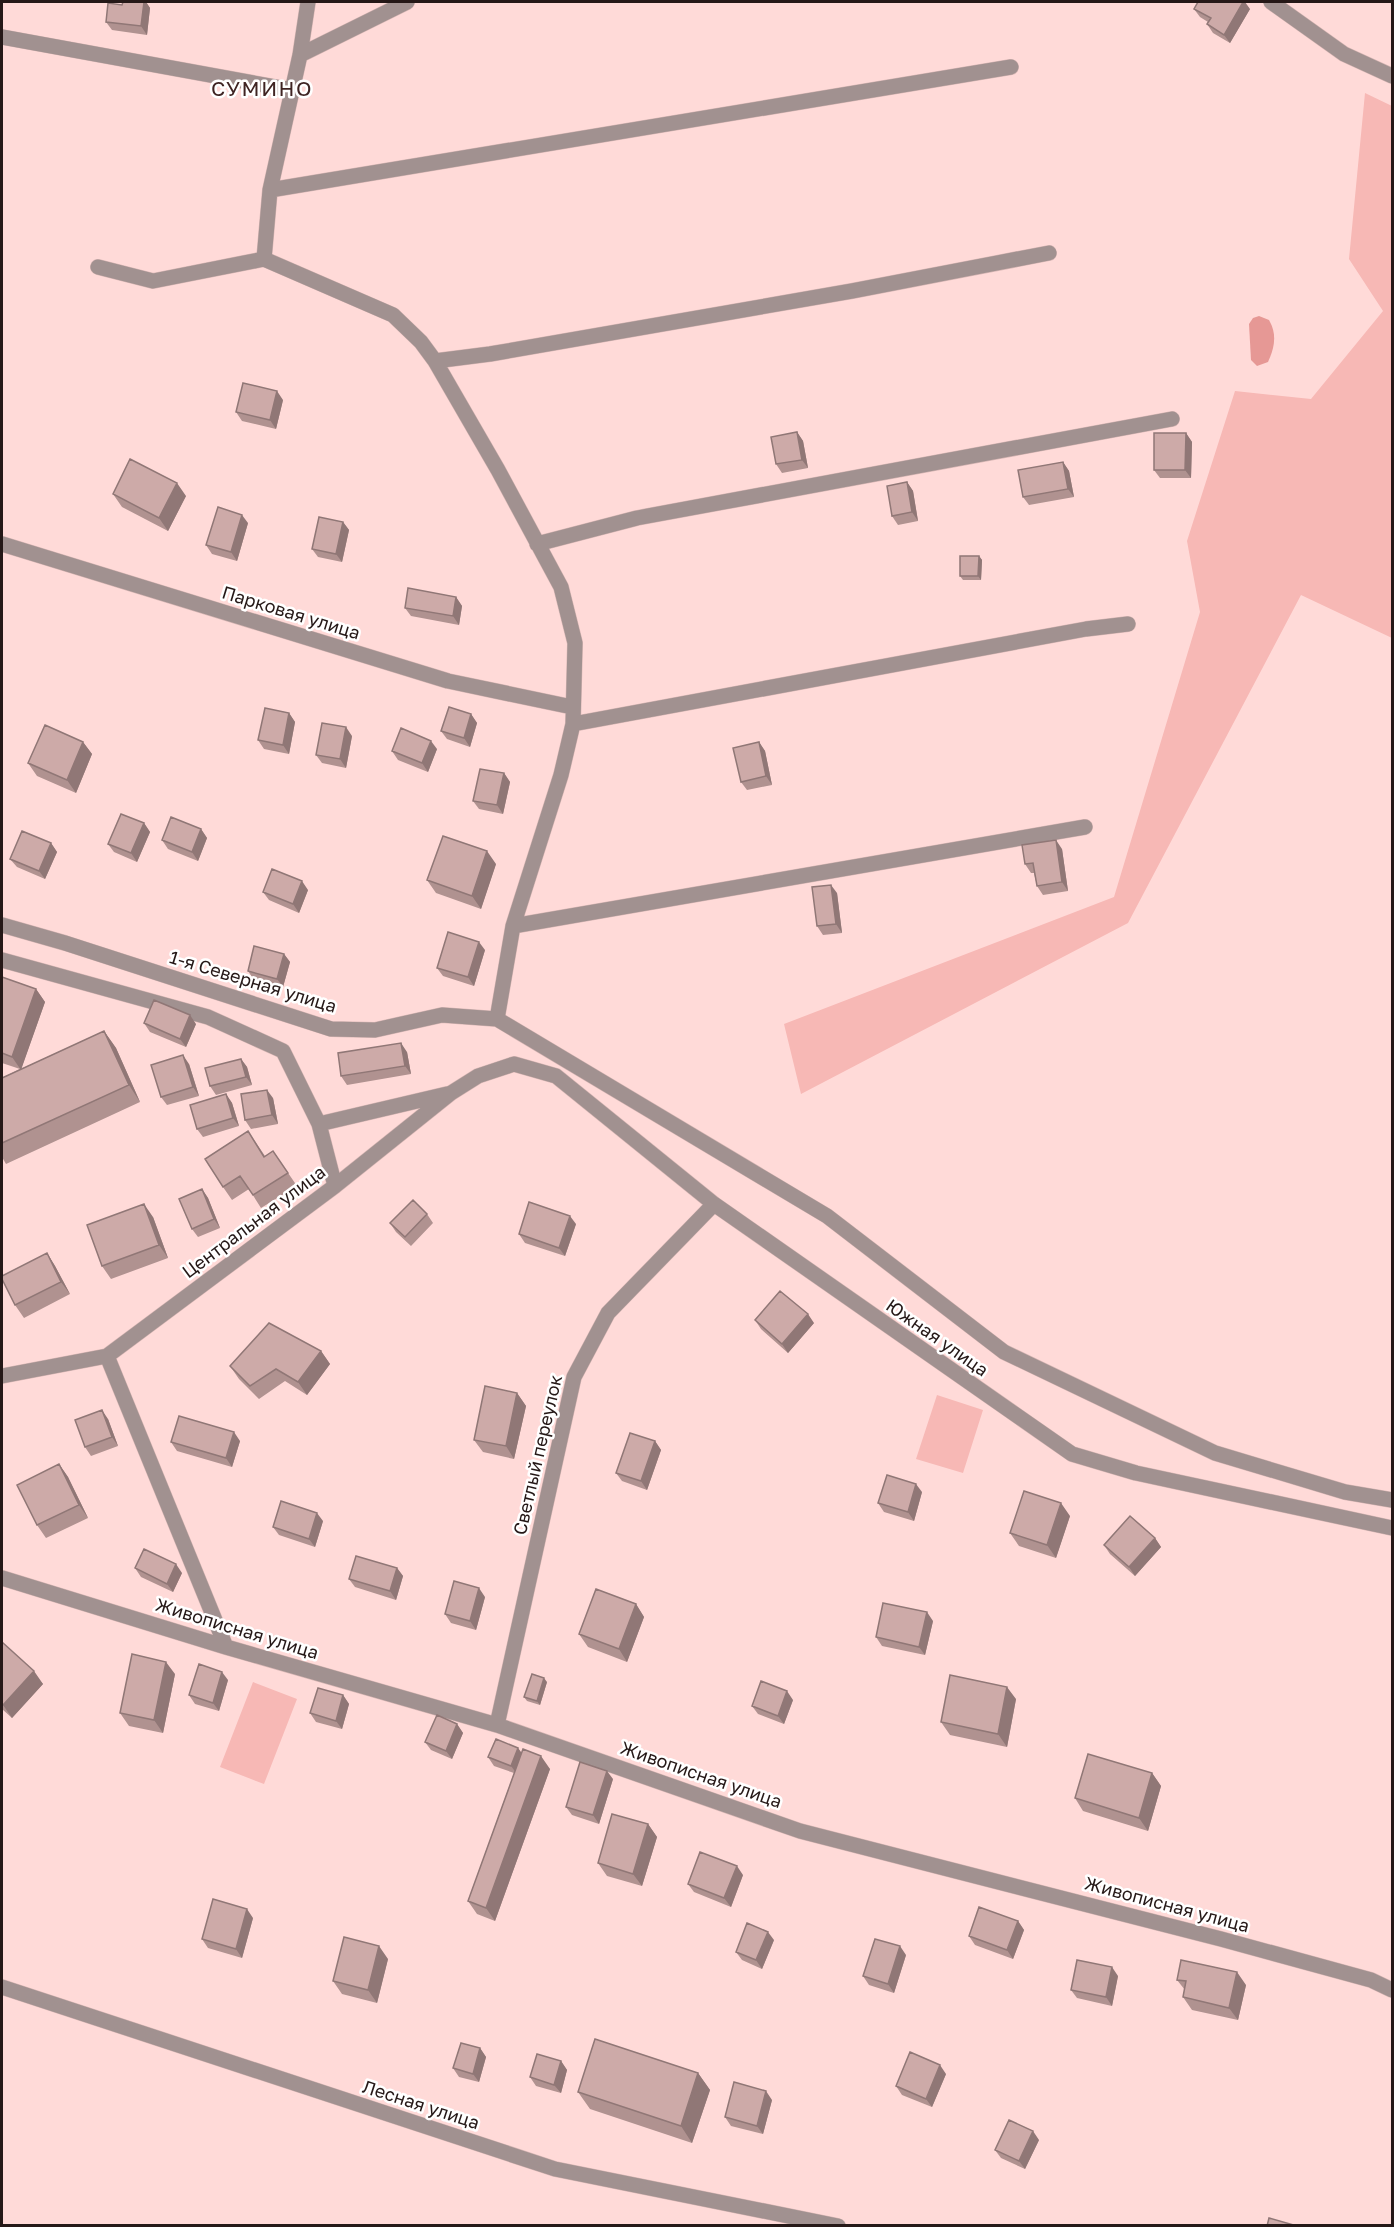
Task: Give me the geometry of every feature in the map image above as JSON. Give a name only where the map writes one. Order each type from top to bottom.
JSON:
[{"type":"street","points":[[264,259],[270,190],[300,55],[308,2]]},
{"type":"street","points":[[300,55],[407,2]]},
{"type":"street","points":[[1271,2],[1344,54],[1392,76]]},
{"type":"street","points":[[2,37],[292,90]]},
{"type":"street","points":[[270,190],[1011,67]]},
{"type":"street","points":[[435,361],[502,352],[852,291],[1049,253]]},
{"type":"street","points":[[98,267],[153,280],[264,259],[393,315],[421,342],[435,361],[498,470],[561,587],[575,644],[573,724],[561,775],[513,926],[497,1020],[827,1216],[1004,1352],[1215,1453],[1345,1492],[1392,1500]]},
{"type":"street","points":[[537,544],[637,518],[1172,419]]},
{"type":"street","name":"Парковая улица","points":[[2,544],[448,681],[572,707]]},
{"type":"street","points":[[573,724],[1086,629],[1128,624]]},
{"type":"street","points":[[513,926],[1086,827]]},
{"type":"street","name":"1-я Северная улица","points":[[2,925],[65,943],[331,1029],[375,1030],[442,1015],[497,1020]]},
{"type":"street","points":[[2,960],[208,1017],[283,1051],[319,1124],[334,1186]]},
{"type":"street","name":"Центральная улица","points":[[2,1376],[107,1356],[334,1186],[451,1093],[478,1076],[514,1064]]},
{"type":"street","name":"Южная улица","points":[[514,1064],[556,1076],[714,1204],[1072,1454],[1136,1473],[1392,1528]]},
{"type":"street","points":[[319,1124],[451,1093]]},
{"type":"street","name":"Светлый переулок","points":[[497,1725],[574,1377],[608,1314],[714,1204]]},
{"type":"street","points":[[107,1356],[226,1647]]},
{"type":"street","name":"Живописная улица","points":[[2,1578],[226,1647],[497,1725],[800,1831],[1221,1939],[1371,1980],[1392,1990]]},
{"type":"street","name":"Лесная улица","points":[[2,1987],[555,2169],[838,2226]]},
{"type":"shaded area","points":[[1365,93],[1392,106],[1392,638],[1301,595],[1128,923],[801,1094],[784,1024],[1114,897],[1200,612],[1187,541],[1235,391],[1311,399],[1383,311],[1349,259]]},
{"type":"shaded area","points":[[1259,316],[1269,320],[1274,341],[1268,362],[1257,366],[1251,360],[1249,324],[1253,318]]},
{"type":"shaded area","points":[[937,1395],[983,1410],[963,1473],[916,1459]]},
{"type":"shaded area","points":[[253,1682],[297,1699],[264,1784],[220,1767]]},
{"type":"building","points":[[123,2],[144,2],[141,26],[106,22],[108,3],[122,5]]},
{"type":"building","points":[[1198,2],[1243,2],[1224,35],[1207,24],[1211,18],[1194,9]]},
{"type":"building","points":[[243,383],[277,391],[270,420],[236,412]]},
{"type":"building","points":[[797,432],[802,460],[776,464],[771,437]]},
{"type":"building","points":[[1154,433],[1186,433],[1185,470],[1154,470]]},
{"type":"building","points":[[130,459],[177,483],[159,518],[113,494]]},
{"type":"building","points":[[1063,462],[1068,489],[1023,497],[1018,470]]},
{"type":"building","points":[[907,482],[912,512],[892,516],[887,486]]},
{"type":"building","points":[[218,507],[242,515],[231,552],[206,545]]},
{"type":"building","points":[[319,517],[343,522],[336,554],[312,549]]},
{"type":"building","points":[[960,556],[979,556],[978,576],[960,576]]},
{"type":"building","points":[[408,588],[456,597],[453,616],[405,608]]},
{"type":"building","points":[[449,707],[471,714],[464,738],[441,731]]},
{"type":"building","points":[[265,708],[289,713],[283,745],[258,740]]},
{"type":"building","points":[[322,723],[346,727],[340,759],[316,755]]},
{"type":"building","points":[[45,725],[83,742],[67,780],[28,763]]},
{"type":"building","points":[[401,728],[431,741],[422,763],[392,751]]},
{"type":"building","points":[[759,742],[766,776],[741,782],[733,748]]},
{"type":"building","points":[[480,769],[504,773],[497,805],[473,801]]},
{"type":"building","points":[[121,814],[144,823],[131,853],[108,844]]},
{"type":"building","points":[[171,817],[201,829],[192,852],[162,840]]},
{"type":"building","points":[[22,831],[51,843],[39,871],[10,859]]},
{"type":"building","points":[[443,836],[487,851],[472,896],[427,880]]},
{"type":"building","points":[[1056,840],[1062,882],[1037,886],[1033,863],[1025,864],[1022,845]]},
{"type":"building","points":[[272,869],[302,881],[293,904],[263,892]]},
{"type":"building","points":[[831,885],[836,924],[817,926],[812,887]]},
{"type":"building","points":[[448,932],[479,942],[468,977],[437,968]]},
{"type":"building","points":[[254,946],[284,954],[277,979],[248,971]]},
{"type":"building","points":[[2,977],[36,989],[12,1057],[2,1053]]},
{"type":"building","points":[[154,1000],[190,1015],[180,1039],[144,1023]]},
{"type":"building","points":[[104,1031],[129,1085],[2,1143],[2,1078]]},
{"type":"building","points":[[401,1043],[405,1066],[341,1076],[338,1053]]},
{"type":"building","points":[[183,1055],[193,1087],[161,1097],[151,1065]]},
{"type":"building","points":[[241,1059],[246,1077],[210,1086],[205,1068]]},
{"type":"building","points":[[267,1090],[272,1115],[245,1120],[241,1094]]},
{"type":"building","points":[[226,1094],[233,1118],[197,1129],[190,1105]]},
{"type":"building","points":[[248,1131],[264,1157],[273,1151],[288,1173],[253,1195],[240,1176],[223,1187],[205,1159]]},
{"type":"building","points":[[202,1189],[214,1219],[192,1229],[179,1199]]},
{"type":"building","points":[[413,1200],[427,1214],[405,1237],[390,1223]]},
{"type":"building","points":[[529,1202],[570,1216],[559,1248],[519,1234]]},
{"type":"building","points":[[144,1204],[159,1245],[102,1266],[87,1225]]},
{"type":"building","points":[[47,1253],[61,1282],[15,1305],[2,1276]]},
{"type":"building","points":[[780,1291],[808,1314],[782,1344],[755,1320]]},
{"type":"building","points":[[269,1323],[321,1351],[298,1382],[276,1369],[250,1386],[230,1366]]},
{"type":"building","points":[[485,1386],[517,1393],[506,1446],[474,1440]]},
{"type":"building","points":[[102,1410],[112,1437],[85,1447],[75,1420]]},
{"type":"building","points":[[179,1416],[234,1432],[226,1458],[171,1442]]},
{"type":"building","points":[[630,1433],[655,1441],[641,1481],[616,1473]]},
{"type":"building","points":[[59,1464],[79,1505],[37,1525],[17,1485]]},
{"type":"building","points":[[887,1475],[916,1484],[908,1512],[878,1503]]},
{"type":"building","points":[[1024,1491],[1061,1503],[1047,1545],[1010,1533]]},
{"type":"building","points":[[281,1501],[317,1513],[309,1539],[273,1527]]},
{"type":"building","points":[[1130,1516],[1155,1538],[1129,1567],[1104,1545]]},
{"type":"building","points":[[144,1549],[176,1564],[167,1584],[135,1568]]},
{"type":"building","points":[[356,1556],[397,1568],[390,1591],[349,1579]]},
{"type":"building","points":[[454,1581],[479,1588],[470,1621],[445,1614]]},
{"type":"building","points":[[596,1589],[636,1604],[619,1649],[579,1634]]},
{"type":"building","points":[[883,1603],[927,1612],[919,1647],[876,1637]]},
{"type":"building","points":[[2,1642],[34,1671],[3,1705],[2,1704]]},
{"type":"building","points":[[132,1654],[166,1662],[154,1720],[120,1713]]},
{"type":"building","points":[[199,1664],[222,1672],[213,1703],[189,1695]]},
{"type":"building","points":[[532,1674],[544,1678],[537,1701],[524,1697]]},
{"type":"building","points":[[950,1675],[1007,1687],[998,1734],[941,1722]]},
{"type":"building","points":[[761,1681],[787,1691],[778,1716],[752,1706]]},
{"type":"building","points":[[318,1688],[343,1695],[336,1721],[310,1713]]},
{"type":"building","points":[[437,1715],[457,1724],[446,1751],[425,1742]]},
{"type":"building","points":[[496,1739],[518,1748],[511,1766],[488,1757]]},
{"type":"building","points":[[523,1749],[541,1756],[486,1908],[468,1901]]},
{"type":"building","points":[[1088,1754],[1152,1773],[1139,1818],[1075,1798]]},
{"type":"building","points":[[580,1762],[607,1771],[593,1815],[566,1807]]},
{"type":"building","points":[[612,1814],[648,1824],[633,1874],[598,1863]]},
{"type":"building","points":[[700,1852],[737,1866],[724,1898],[688,1884]]},
{"type":"building","points":[[213,1899],[247,1909],[236,1949],[202,1939]]},
{"type":"building","points":[[979,1907],[1018,1921],[1007,1950],[969,1936]]},
{"type":"building","points":[[747,1923],[768,1932],[756,1960],[736,1952]]},
{"type":"building","points":[[344,1937],[379,1946],[368,1990],[333,1981]]},
{"type":"building","points":[[875,1939],[900,1946],[888,1984],[863,1976]]},
{"type":"building","points":[[1077,1960],[1112,1967],[1106,1997],[1071,1990]]},
{"type":"building","points":[[1181,1960],[1237,1972],[1229,2008],[1183,1997],[1186,1981],[1177,1980]]},
{"type":"building","points":[[595,2039],[698,2073],[681,2126],[578,2092]]},
{"type":"building","points":[[461,2043],[480,2048],[473,2074],[453,2068]]},
{"type":"building","points":[[910,2052],[940,2065],[926,2099],[896,2086]]},
{"type":"building","points":[[537,2054],[561,2061],[554,2085],[530,2077]]},
{"type":"building","points":[[734,2082],[766,2091],[757,2126],[725,2117]]},
{"type":"building","points":[[1009,2120],[1033,2131],[1019,2161],[995,2150]]},
{"type":"building","points":[[1269,2218],[1297,2226],[1267,2226]]},
{"type":"district","name":"СУМИНО","points":[[262,89]]}]
